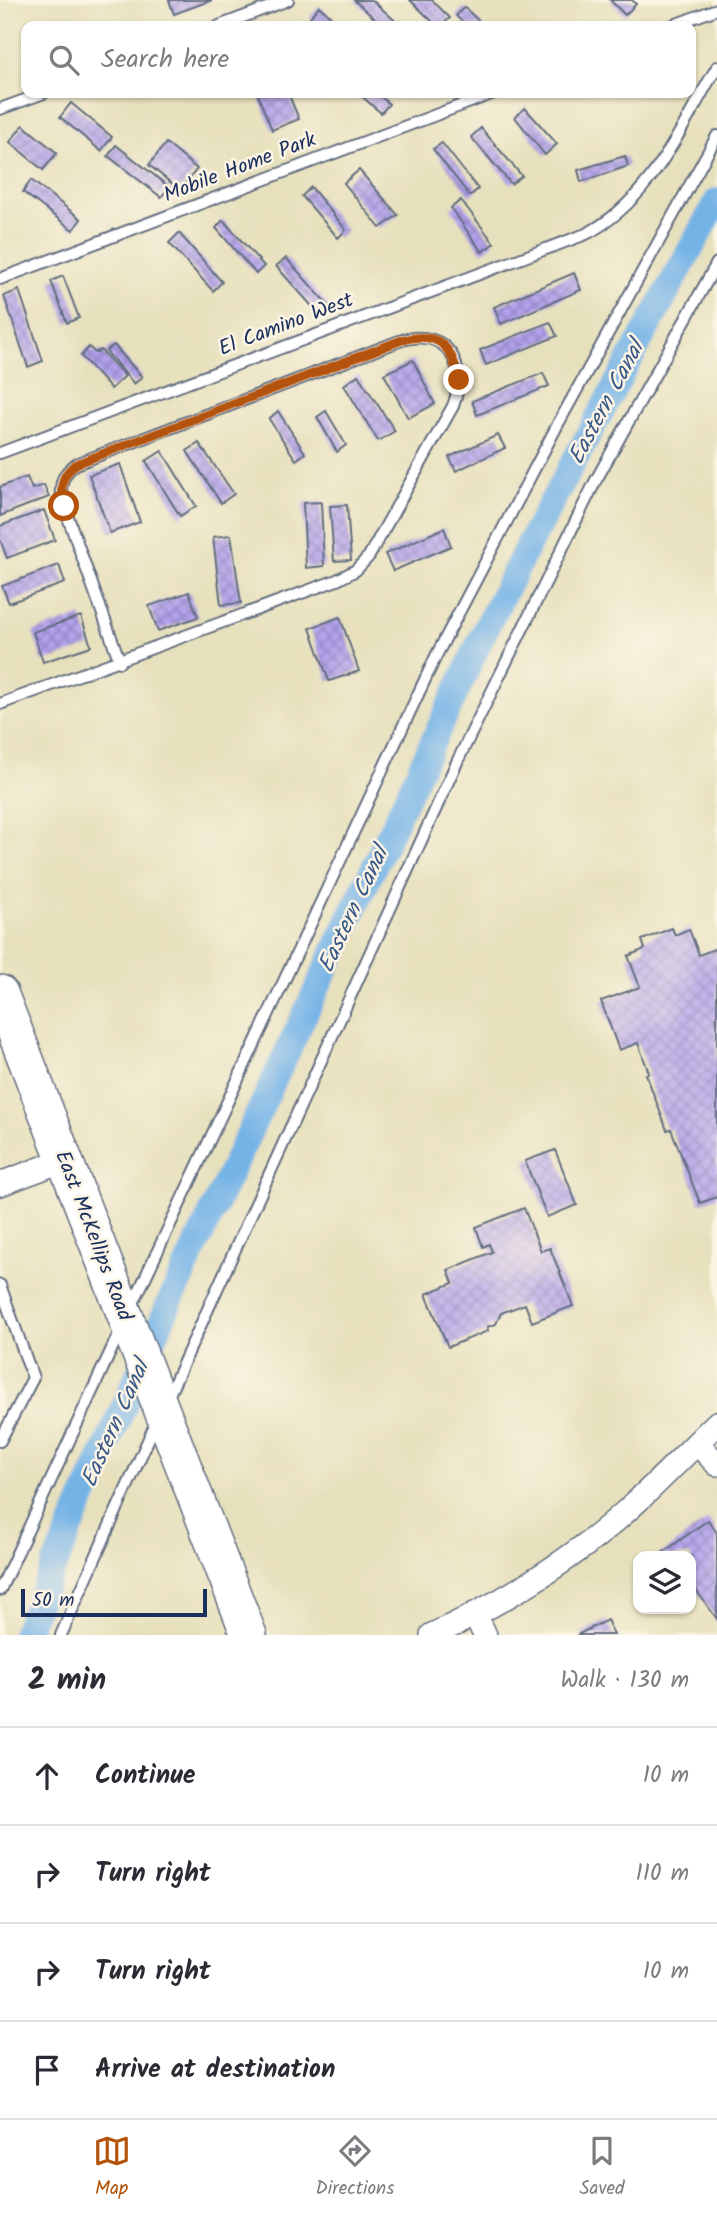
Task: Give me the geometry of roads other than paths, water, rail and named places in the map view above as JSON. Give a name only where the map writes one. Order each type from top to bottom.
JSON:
[{"type":"main road","name":"East McKellips Road","points":[[0,993],[7,1031],[64,1160],[248,1635]]},
{"type":"street","points":[[0,1184],[64,1160]]},
{"type":"street","points":[[432,1635],[475,1614],[585,1545],[640,1498],[717,1423]]},
{"type":"street","points":[[697,1443],[717,1464]]},
{"type":"street","points":[[475,1614],[485,1635]]},
{"type":"lane","points":[[232,21],[288,0]]},
{"type":"lane","points":[[685,21],[717,9]]},
{"type":"lane","name":"El Camino West","points":[[0,453],[586,234],[616,216],[642,190],[717,66]]},
{"type":"lane","points":[[0,109],[30,98]]},
{"type":"lane","name":"Mobile Home Park","points":[[0,279],[481,98]]},
{"type":"lane","points":[[0,1590],[131,1334],[436,656],[558,424],[717,136]]},
{"type":"lane","points":[[61,1635],[158,1402],[457,762],[596,480],[717,263]]},
{"type":"lane","points":[[0,704],[120,662],[337,580],[364,563],[453,406],[459,380],[451,353],[444,345],[425,336],[402,340],[89,459],[69,469],[61,482],[61,498],[120,662]]},
{"type":"lane","points":[[0,1285],[33,1378],[0,1441]]},
{"type":"waterway","name":"Eastern Canal","points":[[24,1635],[172,1297],[489,622],[533,536],[717,201]]}]
